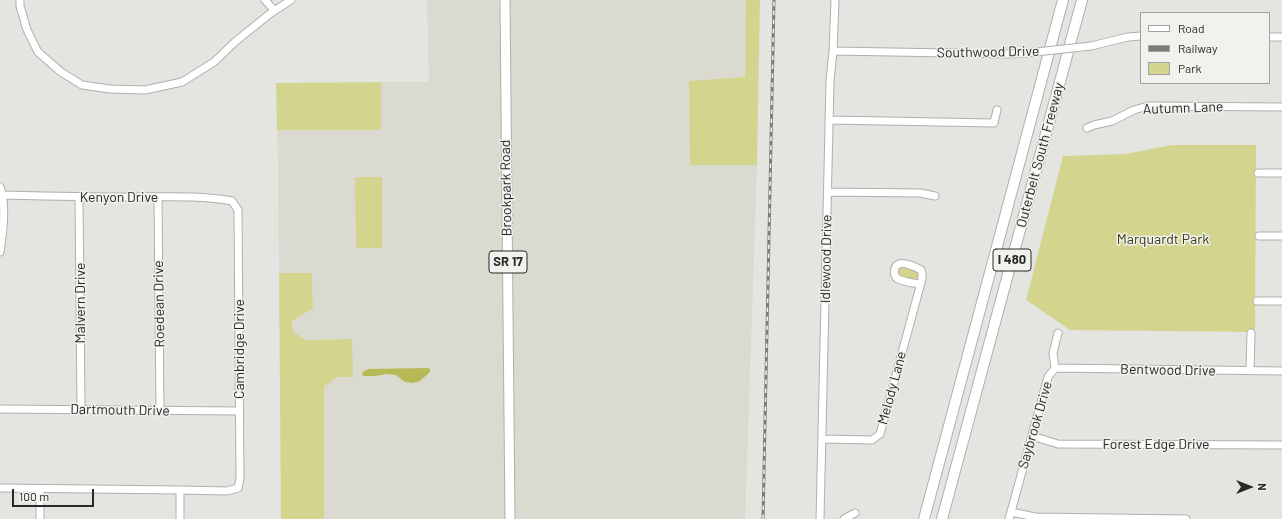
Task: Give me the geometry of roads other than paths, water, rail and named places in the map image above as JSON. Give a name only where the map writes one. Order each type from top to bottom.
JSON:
[{"type":"highway","name":"Outerbelt South Freeway","points":[[924,519],[1063,0]]},
{"type":"highway","name":"Outerbelt South Freeway","points":[[942,519],[1082,0]]},
{"type":"main road","name":"Brookpark Road","points":[[504,0],[510,519]]},
{"type":"street","points":[[20,0],[20,6],[28,30],[38,52],[61,72],[82,84],[110,89],[146,90],[182,82],[214,62],[276,6],[291,0]]},
{"type":"street","points":[[265,0],[276,6]]},
{"type":"street","name":"Idlewood Drive","points":[[820,519],[830,81],[835,0]]},
{"type":"street","name":"Southwood Drive","points":[[833,51],[1010,54],[1091,46],[1128,37],[1140,36]]},
{"type":"street","points":[[1270,37],[1282,37]]},
{"type":"street","name":"Autumn Lane","points":[[1087,128],[1112,121],[1134,110],[1148,106],[1282,106]]},
{"type":"street","points":[[830,120],[994,122],[998,110]]},
{"type":"street","points":[[1258,173],[1282,173]]},
{"type":"street","points":[[0,187],[3,195],[3,232],[0,252]]},
{"type":"street","points":[[828,192],[920,194],[935,196]]},
{"type":"street","name":"Kenyon Drive","points":[[3,195],[158,197],[227,200],[232,201],[238,210]]},
{"type":"street","name":"Malvern Drive","points":[[79,197],[81,409]]},
{"type":"street","name":"Roedean Drive","points":[[158,197],[160,410]]},
{"type":"street","name":"Cambridge Drive","points":[[180,490],[227,491],[238,488],[240,478],[238,210]]},
{"type":"street","points":[[1259,236],[1282,236]]},
{"type":"street","name":"Melody Lane","points":[[822,439],[872,440],[880,434],[920,284]]},
{"type":"street","points":[[1257,301],[1282,302]]},
{"type":"street","name":"Saybrook Drive","points":[[1010,515],[1048,377],[1054,368],[1053,353],[1058,333]]},
{"type":"street","points":[[1250,371],[1251,333]]},
{"type":"street","name":"Bentwood Drive","points":[[1054,368],[1282,371]]},
{"type":"street","name":"Dartmouth Drive","points":[[0,409],[239,411]]},
{"type":"street","name":"Forest Edge Drive","points":[[1032,436],[1058,444],[1282,445]]},
{"type":"street","points":[[0,488],[180,490],[180,519]]},
{"type":"street","points":[[40,489],[40,519]]},
{"type":"street","points":[[844,519],[855,513]]},
{"type":"street","points":[[1010,515],[1035,518],[1186,519]]},
{"type":"railway","points":[[763,519],[774,0]]},
{"type":"park label","name":"Marquardt Park","points":[[1163,239]]}]
